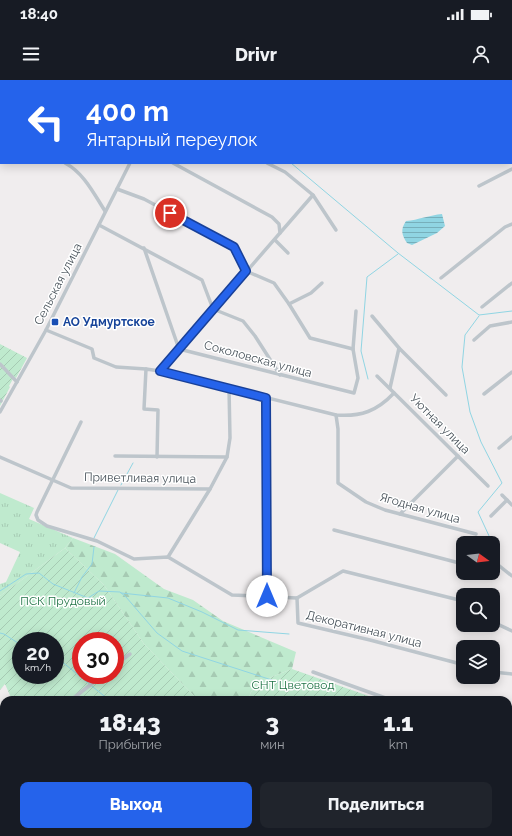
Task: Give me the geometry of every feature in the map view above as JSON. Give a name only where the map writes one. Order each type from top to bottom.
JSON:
[{"type":"street","points":[[67,164],[81,174],[105,211]]},
{"type":"street","name":"Сельская улица","points":[[0,412],[46,330],[130,164]]},
{"type":"street","points":[[175,164],[272,217],[279,224],[280,233]]},
{"type":"street","points":[[269,164],[285,172],[313,195],[336,230]]},
{"type":"street","points":[[479,186],[512,169]]},
{"type":"street","points":[[117,189],[144,199],[234,247],[246,271],[274,283],[310,338],[353,349]]},
{"type":"street","points":[[160,371],[313,195]]},
{"type":"street","points":[[441,278],[505,227],[512,224]]},
{"type":"street","points":[[99,225],[202,280],[213,309],[243,321],[255,336],[280,375]]},
{"type":"street","points":[[274,240],[288,253]]},
{"type":"street","points":[[144,248],[179,349]]},
{"type":"street","points":[[289,304],[311,294],[322,283]]},
{"type":"street","points":[[482,307],[512,283]]},
{"type":"street","name":"Соколовская улица","points":[[179,349],[354,394],[358,378],[353,349],[356,311]]},
{"type":"street","points":[[372,316],[399,348],[446,395]]},
{"type":"street","points":[[474,340],[490,326],[512,322]]},
{"type":"street","points":[[46,330],[92,349],[94,358],[116,367],[160,371],[336,415],[360,414],[372,411],[383,404],[394,393]]},
{"type":"street","points":[[390,388],[399,348]]},
{"type":"street","points":[[0,364],[17,382]]},
{"type":"street","points":[[146,369],[144,409],[158,410],[157,457]]},
{"type":"street","points":[[484,394],[512,372]]},
{"type":"street","name":"Уютная улица","points":[[377,376],[488,486]]},
{"type":"street","points":[[168,557],[210,489],[227,457],[230,438],[228,388]]},
{"type":"street","points":[[266,398],[267,596]]},
{"type":"street","name":"Ягодная улица","points":[[336,415],[338,429],[338,483],[366,502],[400,514],[476,534]]},
{"type":"street","points":[[82,422],[36,515],[38,520],[47,526],[97,541],[134,560],[168,557],[232,595],[297,598]]},
{"type":"street","points":[[499,448],[512,437]]},
{"type":"street","points":[[115,456],[227,457]]},
{"type":"street","points":[[400,514],[458,456]]},
{"type":"street","points":[[0,457],[53,480]]},
{"type":"street","name":"Приветливая улица","points":[[53,480],[71,488],[210,489]]},
{"type":"street","points":[[502,495],[512,505]]},
{"type":"street","points":[[491,516],[507,500]]},
{"type":"street","points":[[334,530],[456,562]]},
{"type":"street","points":[[500,566],[512,576]]},
{"type":"street","name":"Декоративная улица","points":[[456,599],[343,571],[297,598],[298,623],[456,662]]},
{"type":"street","points":[[500,625],[512,631]]},
{"type":"street","points":[[124,659],[130,654]]},
{"type":"street","points":[[313,672],[380,696]]},
{"type":"street","points":[[500,673],[512,674]]},
{"type":"street","points":[[76,696],[91,684]]},
{"type":"green space","points":[[0,344],[27,358],[16,378],[14,377],[0,406]]},
{"type":"green space","points":[[0,493],[34,508],[29,519],[73,538],[65,548],[0,596],[0,584],[6,582],[20,552],[0,543]]},
{"type":"green space","points":[[73,538],[115,554],[164,589],[193,600],[223,621],[296,652],[292,669],[259,682],[250,696],[194,696],[144,644],[104,585],[65,548]]},
{"type":"green space","name":"ПСК Прудовый","points":[[65,548],[104,585],[144,644],[194,696],[10,696],[5,684],[0,690],[0,596]]},
{"type":"green space","name":"СНТ Цветовод","points":[[292,669],[369,696],[250,696],[259,682]]},
{"type":"water","points":[[442,214],[445,226],[437,233],[412,245],[407,243],[402,232],[406,221]]},
{"type":"waterway","points":[[292,164],[398,253],[479,315],[512,311]]},
{"type":"waterway","points":[[368,379],[361,351],[367,277],[398,254]]},
{"type":"waterway","points":[[479,316],[465,335],[462,367],[470,412],[481,442],[502,483],[478,512],[489,536]]},
{"type":"waterway","points":[[121,485],[133,463]]},
{"type":"waterway","points":[[94,538],[118,490]]},
{"type":"waterway","points":[[74,593],[82,577],[92,564],[94,547]]},
{"type":"waterway","points":[[0,591],[26,574],[39,573],[53,584],[88,598],[99,591],[120,592],[157,633],[182,651],[278,682]]},
{"type":"waterway","points":[[121,593],[168,598],[202,612],[238,630],[289,634]]},
{"type":"waterway","points":[[0,633],[12,639]]},
{"type":"waterway","points":[[64,663],[104,696]]},
{"type":"place","name":"АО Удмуртское","points":[[55,322]]},
{"type":"route","points":[[170,213],[234,247],[246,271],[160,371],[266,398],[267,596]]}]
